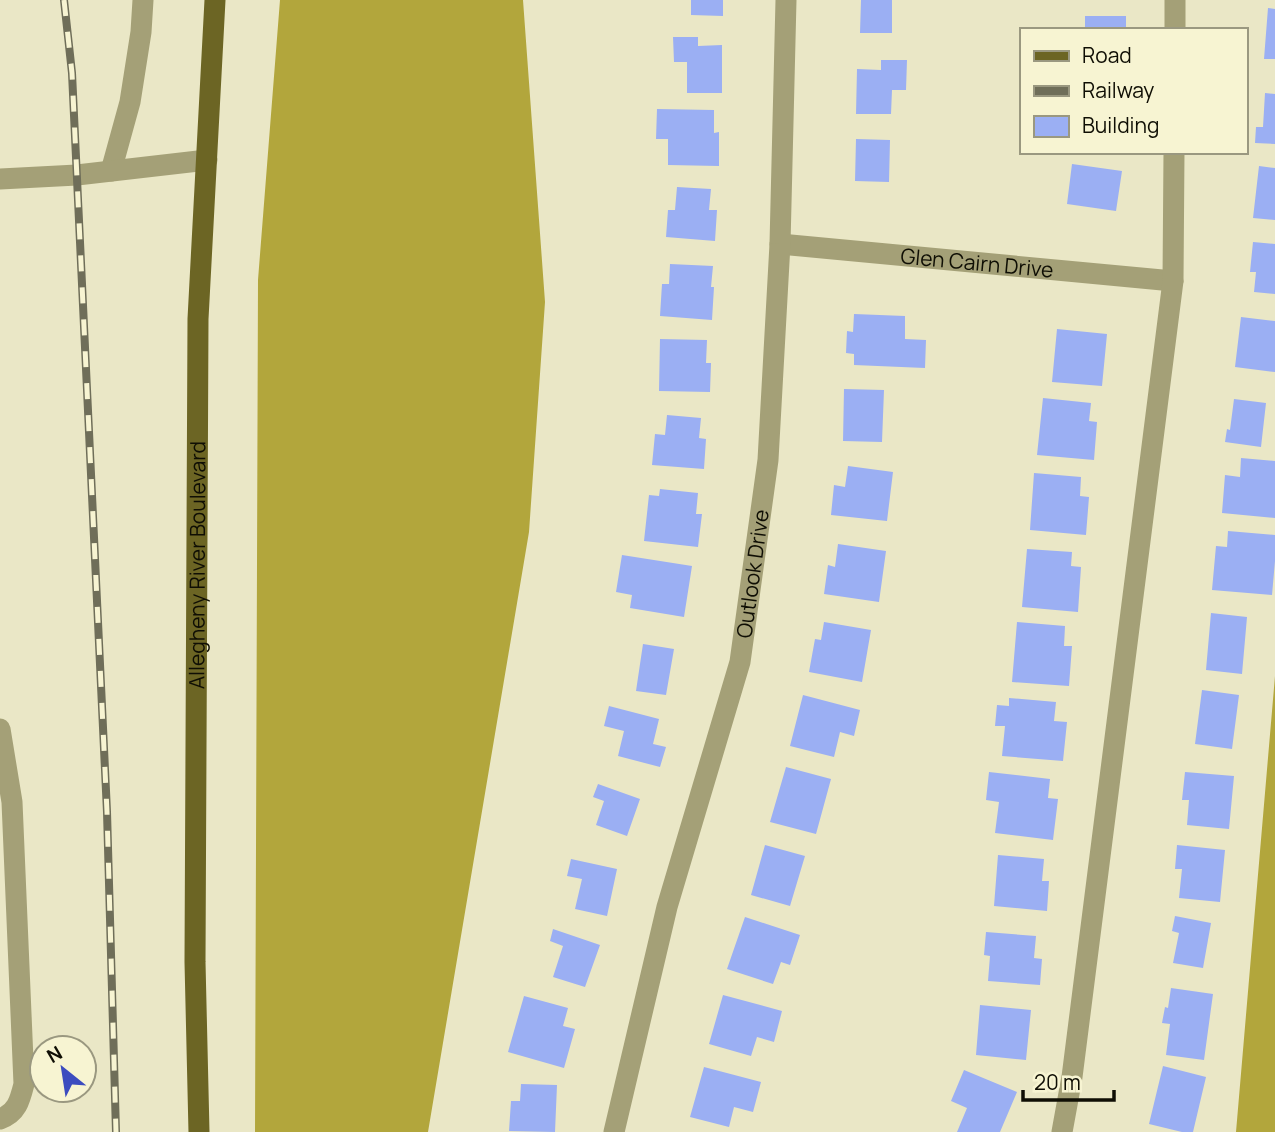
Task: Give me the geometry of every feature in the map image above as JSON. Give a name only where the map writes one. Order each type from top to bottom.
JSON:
[{"type":"main road","name":"Allegheny River Boulevard","points":[[200,1132],[195,962],[198,319],[215,0]]},
{"type":"street","points":[[131,0],[141,32]]},
{"type":"street","points":[[111,171],[130,102],[144,0]]},
{"type":"street","name":"Outlook Drive","points":[[614,1132],[667,907],[740,662],[768,460],[780,244],[786,0]]},
{"type":"street","points":[[1175,0],[1175,28]]},
{"type":"street","points":[[1062,1132],[1072,1077],[1173,281],[1174,154]]},
{"type":"street","points":[[0,178],[76,175],[207,160]]},
{"type":"street","name":"Glen Cairn Drive","points":[[780,244],[1173,281]]},
{"type":"street","points":[[0,729],[12,802],[8,868],[24,1084],[18,1107],[4,1119],[0,1119]]},
{"type":"shaded area","points":[[280,0],[523,0],[545,302],[529,532],[428,1132],[255,1132],[258,280]]},
{"type":"shaded area","points":[[1275,676],[1275,1132],[1236,1132]]},
{"type":"building","points":[[691,0],[723,0],[723,16],[691,15]]},
{"type":"building","points":[[861,0],[892,0],[892,33],[860,33]]},
{"type":"building","points":[[1268,8],[1275,9],[1275,59],[1264,59]]},
{"type":"building","points":[[1085,16],[1126,16],[1126,28],[1085,28]]},
{"type":"building","points":[[673,37],[698,37],[698,46],[722,45],[722,93],[687,93],[687,62],[674,62]]},
{"type":"building","points":[[881,60],[907,60],[906,90],[892,90],[891,114],[856,114],[857,69],[881,70]]},
{"type":"building","points":[[1265,93],[1275,94],[1275,144],[1255,143],[1256,127],[1263,127]]},
{"type":"building","points":[[657,109],[714,110],[714,133],[719,132],[719,166],[668,165],[668,139],[656,139]]},
{"type":"building","points":[[856,139],[890,140],[889,182],[855,181]]},
{"type":"building","points":[[1072,164],[1122,171],[1116,211],[1067,204]]},
{"type":"building","points":[[1259,166],[1275,168],[1275,220],[1253,218]]},
{"type":"building","points":[[677,187],[711,189],[709,210],[717,210],[715,241],[666,237],[668,210],[675,210]]},
{"type":"building","points":[[1253,242],[1275,244],[1275,294],[1254,292],[1256,272],[1250,272]]},
{"type":"building","points":[[670,264],[713,266],[712,320],[660,316],[662,284],[669,284]]},
{"type":"building","points":[[854,314],[905,316],[905,339],[926,340],[925,368],[854,365],[854,354],[846,353],[847,331],[853,332]]},
{"type":"building","points":[[1241,317],[1275,321],[1275,372],[1235,367]]},
{"type":"building","points":[[1057,329],[1107,334],[1102,386],[1052,382]]},
{"type":"building","points":[[660,339],[707,340],[706,363],[711,363],[710,392],[659,391]]},
{"type":"building","points":[[844,389],[884,390],[882,442],[843,441]]},
{"type":"building","points":[[1043,398],[1091,403],[1089,421],[1097,422],[1094,460],[1037,455]]},
{"type":"building","points":[[1234,399],[1266,403],[1261,447],[1225,442],[1227,429],[1230,430]]},
{"type":"building","points":[[667,415],[701,418],[699,438],[706,439],[704,469],[652,465],[655,434],[665,435]]},
{"type":"building","points":[[1241,458],[1275,461],[1275,518],[1222,513],[1225,475],[1240,477]]},
{"type":"building","points":[[848,466],[893,472],[887,521],[831,515],[834,485],[845,487]]},
{"type":"building","points":[[1034,473],[1081,477],[1080,496],[1089,497],[1086,535],[1030,530]]},
{"type":"building","points":[[660,489],[698,493],[696,514],[702,514],[698,547],[644,541],[649,495],[659,496]]},
{"type":"building","points":[[1228,531],[1275,535],[1272,595],[1212,590],[1216,546],[1227,547]]},
{"type":"building","points":[[838,544],[886,551],[879,602],[824,594],[828,565],[835,567]]},
{"type":"building","points":[[1027,549],[1072,552],[1071,566],[1081,567],[1078,612],[1022,607]]},
{"type":"building","points":[[622,555],[692,566],[684,617],[630,608],[632,595],[616,592]]},
{"type":"building","points":[[1211,613],[1247,617],[1242,674],[1206,670]]},
{"type":"building","points":[[824,622],[871,630],[862,682],[809,672],[815,639],[821,640]]},
{"type":"building","points":[[1017,622],[1065,626],[1064,646],[1072,646],[1069,686],[1012,682]]},
{"type":"building","points":[[643,644],[674,649],[666,695],[636,691]]},
{"type":"building","points":[[1202,690],[1239,695],[1232,749],[1195,744]]},
{"type":"building","points":[[803,695],[860,710],[854,736],[840,732],[834,757],[790,746]]},
{"type":"building","points":[[1009,698],[1056,702],[1054,721],[1067,722],[1063,761],[1002,756],[1005,726],[995,726],[997,705],[1009,706]]},
{"type":"building","points":[[609,706],[659,719],[653,744],[666,747],[660,767],[618,756],[624,731],[604,726]]},
{"type":"building","points":[[786,767],[831,779],[816,834],[770,822]]},
{"type":"building","points":[[989,772],[1050,779],[1048,798],[1058,799],[1053,840],[995,833],[999,802],[986,800]]},
{"type":"building","points":[[1185,772],[1234,776],[1229,829],[1187,825],[1189,800],[1182,800]]},
{"type":"building","points":[[598,784],[640,799],[627,836],[596,825],[604,801],[593,797]]},
{"type":"building","points":[[765,845],[805,856],[790,906],[751,895]]},
{"type":"building","points":[[1177,845],[1225,850],[1220,902],[1179,898],[1182,869],[1175,869]]},
{"type":"building","points":[[998,855],[1044,859],[1042,881],[1049,881],[1047,911],[994,906]]},
{"type":"building","points":[[571,859],[617,869],[607,916],[575,909],[582,879],[567,876]]},
{"type":"building","points":[[1175,916],[1211,923],[1203,968],[1173,963],[1179,933],[1172,931]]},
{"type":"building","points":[[745,917],[800,935],[790,965],[781,962],[773,984],[727,969]]},
{"type":"building","points":[[553,929],[600,945],[585,987],[553,977],[563,946],[550,941]]},
{"type":"building","points":[[986,932],[1036,936],[1034,958],[1042,959],[1040,985],[988,981],[990,956],[984,955]]},
{"type":"building","points":[[1171,988],[1213,994],[1204,1060],[1166,1055],[1170,1024],[1162,1023]]},
{"type":"building","points":[[723,995],[782,1011],[774,1042],[757,1037],[751,1056],[709,1044]]},
{"type":"building","points":[[524,996],[568,1008],[563,1026],[575,1029],[564,1068],[508,1052]]},
{"type":"building","points":[[980,1005],[1031,1010],[1026,1060],[976,1055]]},
{"type":"building","points":[[1163,1066],[1206,1077],[1193,1132],[1149,1124]]},
{"type":"building","points":[[704,1067],[761,1082],[753,1112],[734,1107],[729,1127],[690,1117]]},
{"type":"building","points":[[964,1070],[1017,1092],[1000,1132],[957,1132],[967,1108],[951,1101]]},
{"type":"building","points":[[521,1084],[557,1085],[555,1132],[509,1131],[511,1101],[520,1101]]},
{"type":"railway","points":[[64,0],[72,73],[107,812],[116,1132]]}]
